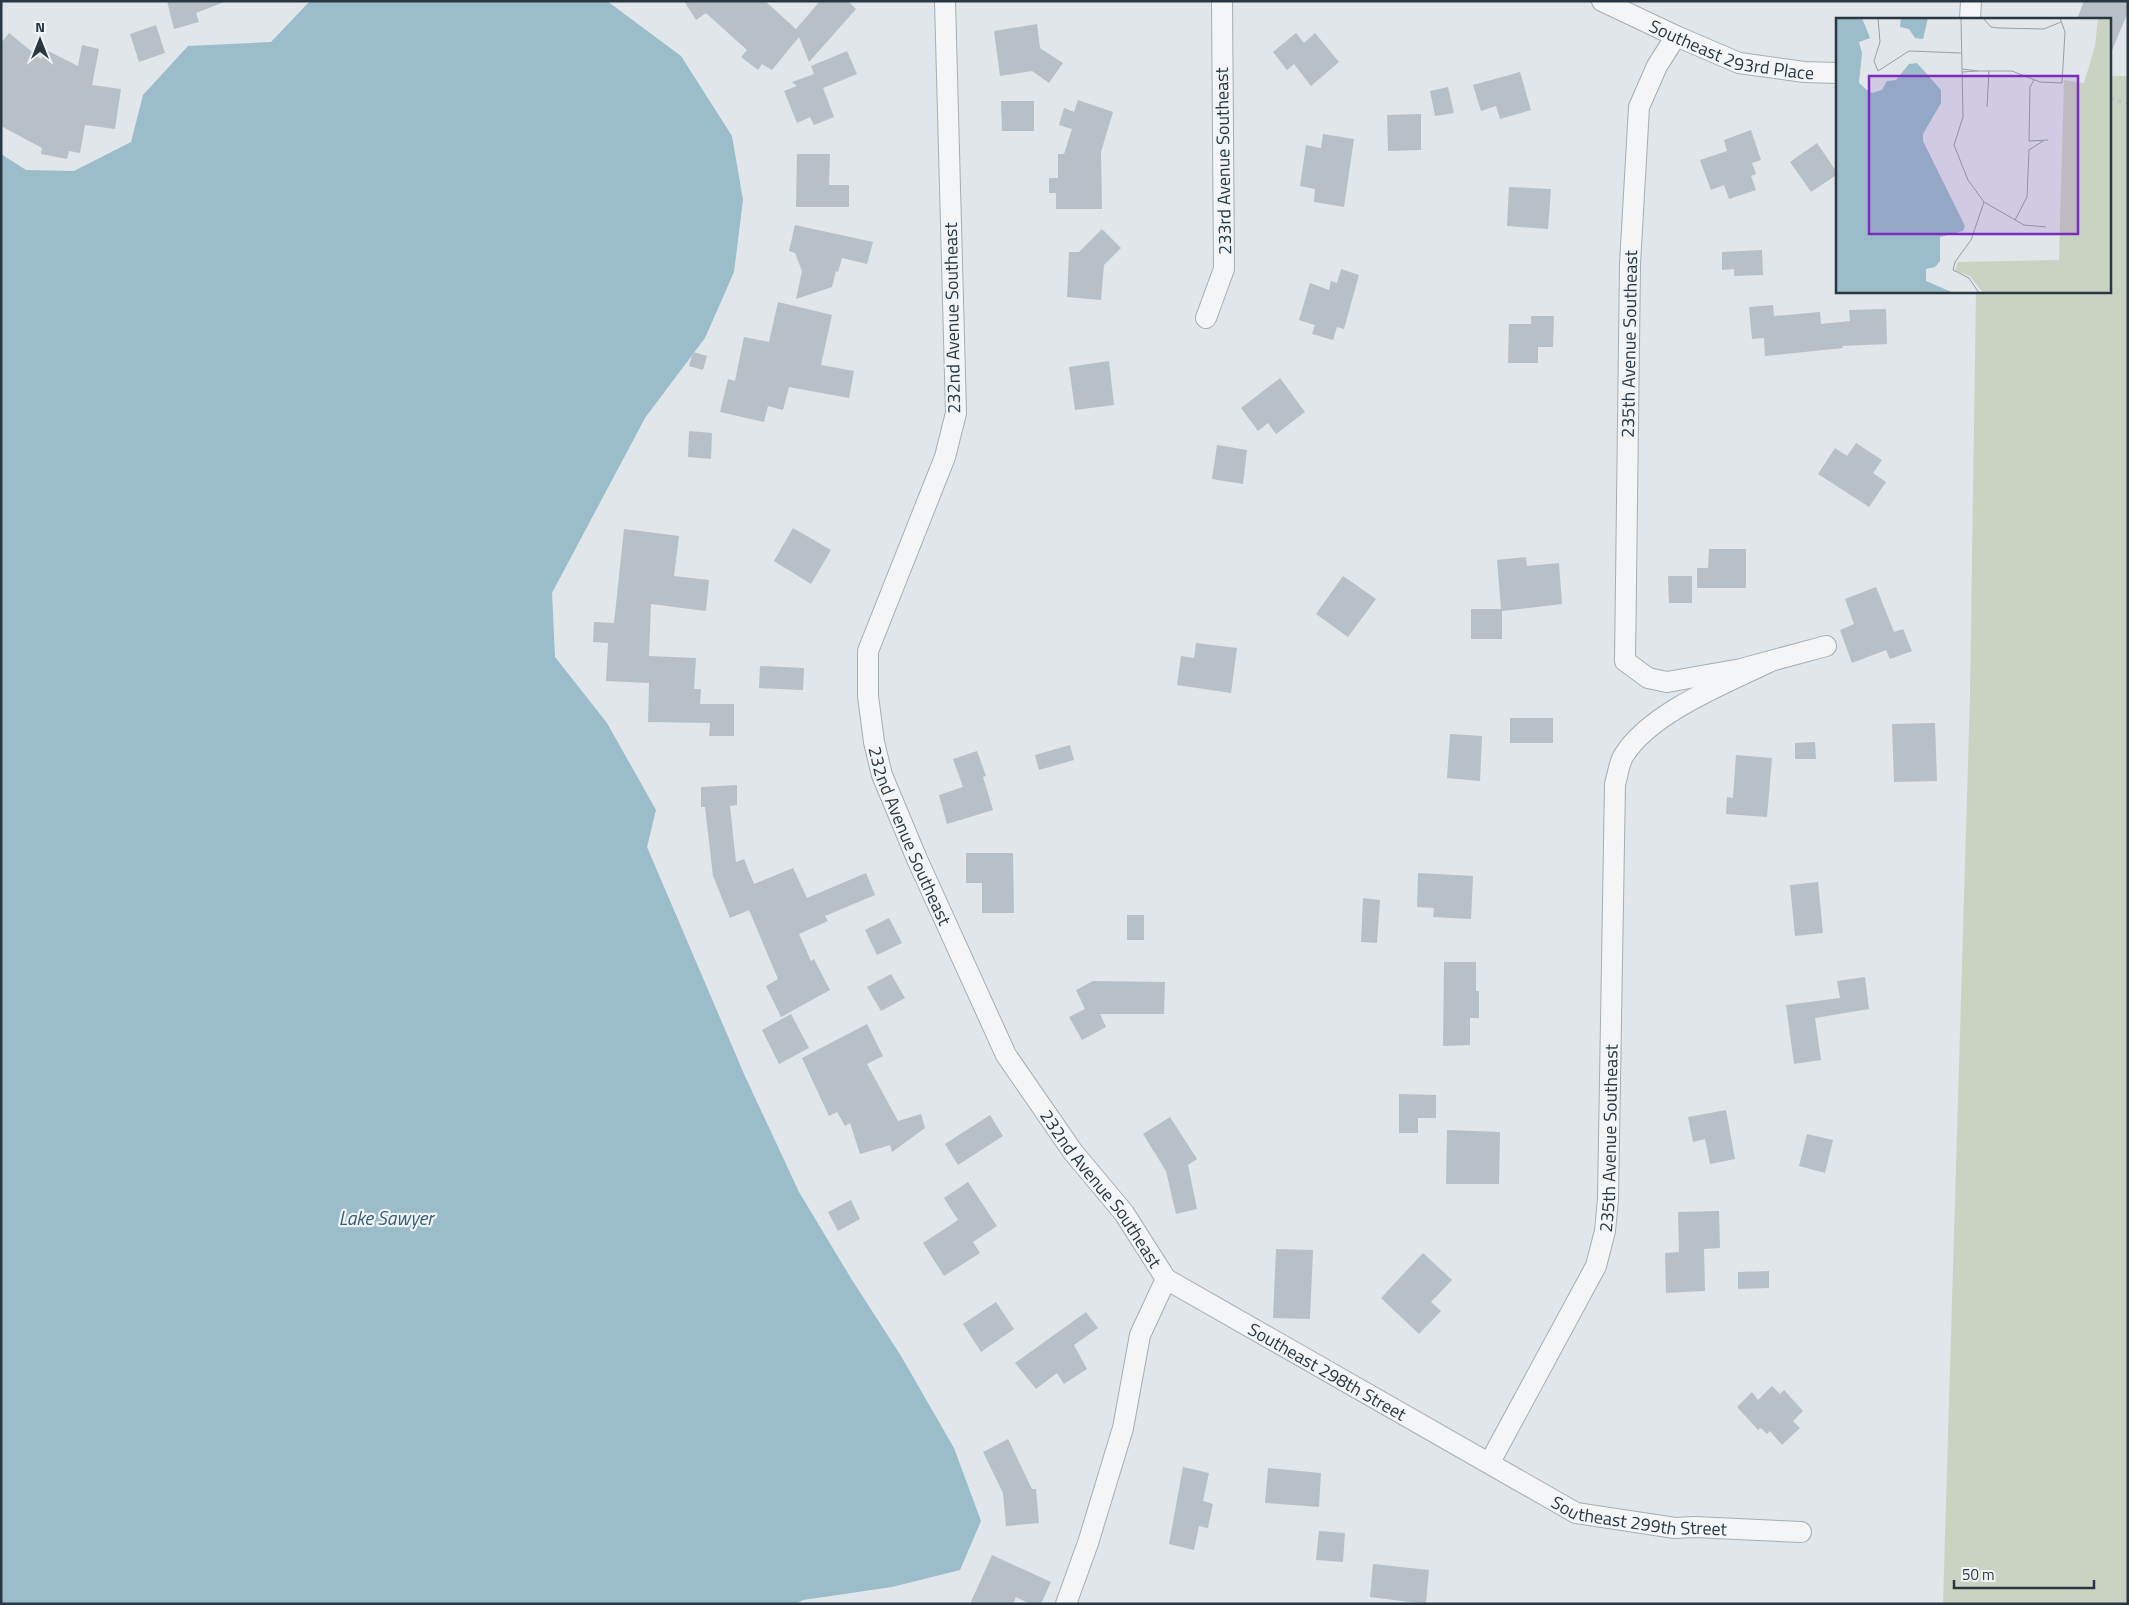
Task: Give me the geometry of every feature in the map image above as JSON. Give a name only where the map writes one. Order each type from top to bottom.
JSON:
[{"type":"street","name":"232nd Avenue Southeast","points":[[945,1],[956,413],[945,457],[868,651],[868,696],[874,742],[882,775],[1006,1054],[1073,1152],[1124,1213],[1166,1279],[1140,1335],[1123,1428],[1088,1543],[1066,1604]]},
{"type":"street","name":"233rd Avenue Southeast","points":[[1206,318],[1224,268],[1222,1]]},
{"type":"street","name":"Southeast 293rd Place","points":[[1602,1],[1739,63],[1804,72],[1836,73]]},
{"type":"street","points":[[1970,18],[1971,1]]},
{"type":"street","name":"235th Avenue Southeast","points":[[1676,36],[1658,66],[1639,106],[1630,264],[1625,661],[1648,678],[1667,682],[1740,669],[1771,661]]},
{"type":"street","points":[[1771,661],[1826,646]]},
{"type":"street","name":"235th Avenue Southeast","points":[[1490,1462],[1596,1266],[1606,1232],[1615,784],[1623,755],[1649,726],[1680,707],[1771,661]]},
{"type":"street","name":"Southeast 298th Street","points":[[1166,1279],[1490,1462]]},
{"type":"street","name":"Southeast 299th Street","points":[[1490,1462],[1576,1513],[1675,1528],[1801,1532]]},
{"type":"path","points":[[2112,99],[2128,104]]},
{"type":"green space","points":[[2112,76],[2128,76],[2128,1604],[1943,1604],[1970,696],[1976,292],[2112,292]]},
{"type":"water","name":"Lake Sawyer","points":[[310,1],[607,1],[681,56],[732,136],[743,200],[734,272],[705,338],[645,418],[552,593],[555,657],[607,723],[656,810],[647,847],[744,1074],[799,1192],[901,1356],[954,1448],[981,1521],[960,1570],[892,1587],[803,1600],[795,1604],[1,1604],[1,154],[26,170],[74,171],[131,142],[143,95],[188,46],[271,42]]},
{"type":"building","points":[[167,1],[224,2],[196,13],[199,22],[174,29]]},
{"type":"building","points":[[684,1],[765,1],[796,29],[820,1],[848,1],[856,9],[809,62],[799,37],[772,70],[762,64],[758,70],[741,57],[747,50],[706,13],[696,20]]},
{"type":"building","points":[[2084,1],[2128,1],[2128,12],[2112,51],[2112,18],[2077,18]]},
{"type":"building","points":[[1037,24],[1040,48],[1063,63],[1049,83],[1032,71],[1000,76],[994,31]]},
{"type":"building","points":[[156,25],[165,53],[139,62],[130,34]]},
{"type":"building","points":[[9,33],[41,59],[46,50],[78,66],[82,45],[99,49],[92,85],[121,89],[115,129],[85,125],[80,153],[69,151],[67,159],[41,154],[42,148],[1,126],[1,43]]},
{"type":"building","points":[[1296,33],[1304,43],[1315,33],[1339,62],[1311,86],[1294,64],[1287,70],[1273,52]]},
{"type":"building","points":[[847,51],[857,74],[823,88],[834,117],[814,125],[810,117],[797,123],[784,91],[797,86],[792,82],[814,74],[811,66]]},
{"type":"building","points":[[1520,72],[1531,110],[1500,119],[1496,106],[1481,111],[1473,85]]},
{"type":"building","points":[[1448,87],[1454,113],[1435,116],[1430,91]]},
{"type":"building","points":[[1078,100],[1113,112],[1101,152],[1102,209],[1056,209],[1056,193],[1049,193],[1049,178],[1058,178],[1058,154],[1064,154],[1072,129],[1059,125],[1064,108],[1074,112]]},
{"type":"building","points":[[1001,101],[1034,101],[1034,131],[1002,131]]},
{"type":"building","points":[[1421,114],[1421,150],[1388,151],[1387,115]]},
{"type":"building","points":[[1751,130],[1761,160],[1752,163],[1756,174],[1751,176],[1756,190],[1729,199],[1724,185],[1711,190],[1700,160],[1727,151],[1724,140]]},
{"type":"building","points":[[1323,134],[1354,139],[1344,207],[1314,202],[1315,189],[1300,186],[1306,145],[1321,148]]},
{"type":"building","points":[[1817,143],[1836,171],[1836,175],[1811,192],[1790,162]]},
{"type":"building","points":[[797,154],[830,154],[829,185],[849,185],[849,207],[796,207]]},
{"type":"building","points":[[1509,187],[1551,189],[1548,229],[1507,226]]},
{"type":"building","points":[[795,225],[873,242],[867,264],[842,258],[832,287],[796,299],[802,271],[795,253],[789,251]]},
{"type":"building","points":[[1102,229],[1121,248],[1104,265],[1101,300],[1067,297],[1069,252],[1079,252]]},
{"type":"building","points":[[1762,250],[1763,275],[1734,276],[1734,269],[1722,270],[1722,252]]},
{"type":"building","points":[[1341,269],[1359,275],[1344,329],[1337,327],[1333,340],[1312,334],[1315,325],[1299,320],[1310,283],[1329,290],[1331,281],[1337,283]]},
{"type":"building","points":[[778,302],[832,315],[821,365],[854,371],[849,398],[789,387],[783,410],[768,406],[764,422],[720,412],[728,379],[735,381],[744,337],[769,342]]},
{"type":"building","points":[[1773,305],[1774,316],[1820,312],[1821,324],[1850,321],[1849,310],[1886,309],[1887,344],[1842,346],[1843,348],[1765,356],[1764,338],[1752,339],[1749,307]]},
{"type":"building","points":[[1531,316],[1554,316],[1553,347],[1538,347],[1538,363],[1508,363],[1509,324],[1531,324]]},
{"type":"building","points":[[693,352],[707,356],[703,370],[689,366]]},
{"type":"building","points":[[1109,361],[1114,405],[1075,410],[1069,367]]},
{"type":"building","points":[[1280,378],[1305,412],[1276,434],[1268,423],[1258,431],[1241,408]]},
{"type":"building","points":[[689,431],[712,433],[711,459],[688,457]]},
{"type":"building","points":[[1856,443],[1882,460],[1873,473],[1886,482],[1869,507],[1818,474],[1835,448],[1847,456]]},
{"type":"building","points":[[1217,445],[1247,450],[1243,484],[1212,479]]},
{"type":"building","points":[[793,528],[831,550],[811,584],[774,561]]},
{"type":"building","points":[[624,529],[679,536],[674,576],[709,580],[706,611],[651,604],[649,656],[696,658],[694,689],[701,689],[700,704],[734,704],[734,736],[709,736],[710,723],[648,722],[649,683],[606,681],[608,643],[593,642],[594,622],[614,623]]},
{"type":"building","points":[[1709,549],[1746,549],[1746,588],[1697,588],[1697,568],[1708,568]]},
{"type":"building","points":[[1526,557],[1527,566],[1559,563],[1562,604],[1502,611],[1502,639],[1471,639],[1471,609],[1501,609],[1497,560]]},
{"type":"building","points":[[1343,576],[1376,599],[1348,637],[1316,614]]},
{"type":"building","points":[[1668,576],[1692,576],[1692,603],[1669,603]]},
{"type":"building","points":[[1876,587],[1894,632],[1903,629],[1912,651],[1890,659],[1886,650],[1852,663],[1840,630],[1854,624],[1845,599]]},
{"type":"building","points":[[1196,643],[1237,648],[1231,693],[1177,685],[1181,656],[1194,658]]},
{"type":"building","points":[[760,666],[804,668],[803,690],[759,688]]},
{"type":"building","points":[[1510,718],[1553,718],[1553,743],[1510,743]]},
{"type":"building","points":[[1935,723],[1937,781],[1894,782],[1892,724]]},
{"type":"building","points":[[1450,734],[1482,736],[1480,781],[1447,778]]},
{"type":"building","points":[[1815,742],[1816,759],[1795,759],[1795,743]]},
{"type":"building","points":[[1070,745],[1074,760],[1039,770],[1035,755]]},
{"type":"building","points":[[977,751],[986,776],[983,777],[993,810],[947,824],[939,795],[963,787],[953,759]]},
{"type":"building","points":[[1736,755],[1772,758],[1767,817],[1726,814],[1727,797],[1733,798]]},
{"type":"building","points":[[737,785],[737,805],[730,806],[736,862],[744,859],[754,884],[793,868],[807,898],[866,873],[875,895],[825,916],[828,921],[799,934],[811,961],[814,959],[830,990],[781,1017],[766,986],[778,979],[749,910],[730,918],[713,876],[705,807],[701,807],[701,787]]},
{"type":"building","points":[[966,853],[1013,853],[1014,913],[982,913],[982,883],[966,883]]},
{"type":"building","points":[[1418,873],[1473,876],[1471,919],[1433,917],[1434,908],[1417,907]]},
{"type":"building","points":[[1818,882],[1823,933],[1795,936],[1790,885]]},
{"type":"building","points":[[1363,898],[1380,900],[1377,943],[1361,942]]},
{"type":"building","points":[[1127,915],[1144,915],[1144,940],[1127,940]]},
{"type":"building","points":[[889,918],[902,943],[877,955],[865,930]]},
{"type":"building","points":[[1444,962],[1476,962],[1476,991],[1479,991],[1479,1018],[1470,1018],[1470,1045],[1443,1046]]},
{"type":"building","points":[[891,974],[905,998],[881,1011],[867,987]]},
{"type":"building","points":[[1865,977],[1869,1009],[1815,1018],[1821,1060],[1794,1064],[1786,1005],[1840,998],[1837,981]]},
{"type":"building","points":[[1093,981],[1165,982],[1164,1014],[1100,1014],[1106,1027],[1082,1040],[1069,1017],[1085,1009],[1076,990]]},
{"type":"building","points":[[791,1014],[809,1048],[779,1064],[762,1030]]},
{"type":"building","points":[[867,1024],[883,1056],[867,1064],[898,1121],[921,1114],[925,1128],[892,1152],[890,1145],[860,1154],[850,1123],[845,1126],[837,1112],[829,1116],[802,1058]]},
{"type":"building","points":[[1399,1094],[1436,1095],[1436,1118],[1418,1118],[1418,1133],[1399,1133]]},
{"type":"building","points":[[1726,1110],[1735,1159],[1710,1164],[1705,1139],[1693,1142],[1688,1117]]},
{"type":"building","points":[[990,1115],[1003,1136],[958,1165],[945,1144]]},
{"type":"building","points":[[1170,1117],[1197,1159],[1188,1165],[1197,1209],[1176,1214],[1166,1171],[1143,1134]]},
{"type":"building","points":[[1447,1130],[1500,1132],[1499,1184],[1446,1184]]},
{"type":"building","points":[[1807,1134],[1833,1140],[1825,1173],[1799,1166]]},
{"type":"building","points":[[968,1182],[997,1226],[973,1242],[980,1253],[944,1276],[923,1243],[958,1220],[944,1198]]},
{"type":"building","points":[[851,1200],[860,1219],[838,1231],[828,1212]]},
{"type":"building","points":[[1719,1211],[1720,1248],[1704,1249],[1705,1291],[1666,1293],[1665,1253],[1679,1252],[1678,1212]]},
{"type":"building","points":[[1276,1249],[1313,1250],[1310,1319],[1273,1318]]},
{"type":"building","points":[[1423,1253],[1452,1280],[1431,1302],[1441,1311],[1419,1334],[1381,1298]]},
{"type":"building","points":[[1769,1271],[1769,1288],[1738,1289],[1738,1272]]},
{"type":"building","points":[[996,1302],[1014,1329],[981,1352],[963,1324]]},
{"type":"building","points":[[1086,1312],[1098,1328],[1074,1345],[1087,1369],[1064,1384],[1057,1373],[1036,1389],[1015,1363]]},
{"type":"building","points":[[1772,1386],[1780,1394],[1784,1390],[1803,1411],[1793,1421],[1800,1428],[1782,1445],[1770,1431],[1767,1434],[1761,1428],[1758,1430],[1737,1407],[1752,1392],[1758,1400]]},
{"type":"building","points":[[1008,1439],[1032,1489],[1036,1489],[1039,1523],[1006,1526],[1003,1493],[983,1452]]},
{"type":"building","points":[[1183,1467],[1209,1473],[1203,1501],[1213,1504],[1208,1528],[1199,1526],[1194,1550],[1169,1544]]},
{"type":"building","points":[[1268,1468],[1321,1473],[1319,1507],[1265,1503]]},
{"type":"building","points":[[1319,1531],[1345,1533],[1343,1562],[1316,1560]]},
{"type":"building","points":[[992,1555],[1051,1582],[1041,1604],[1030,1604],[1016,1597],[1013,1604],[970,1604]]},
{"type":"building","points":[[1373,1564],[1429,1570],[1426,1604],[1370,1597]]}]
